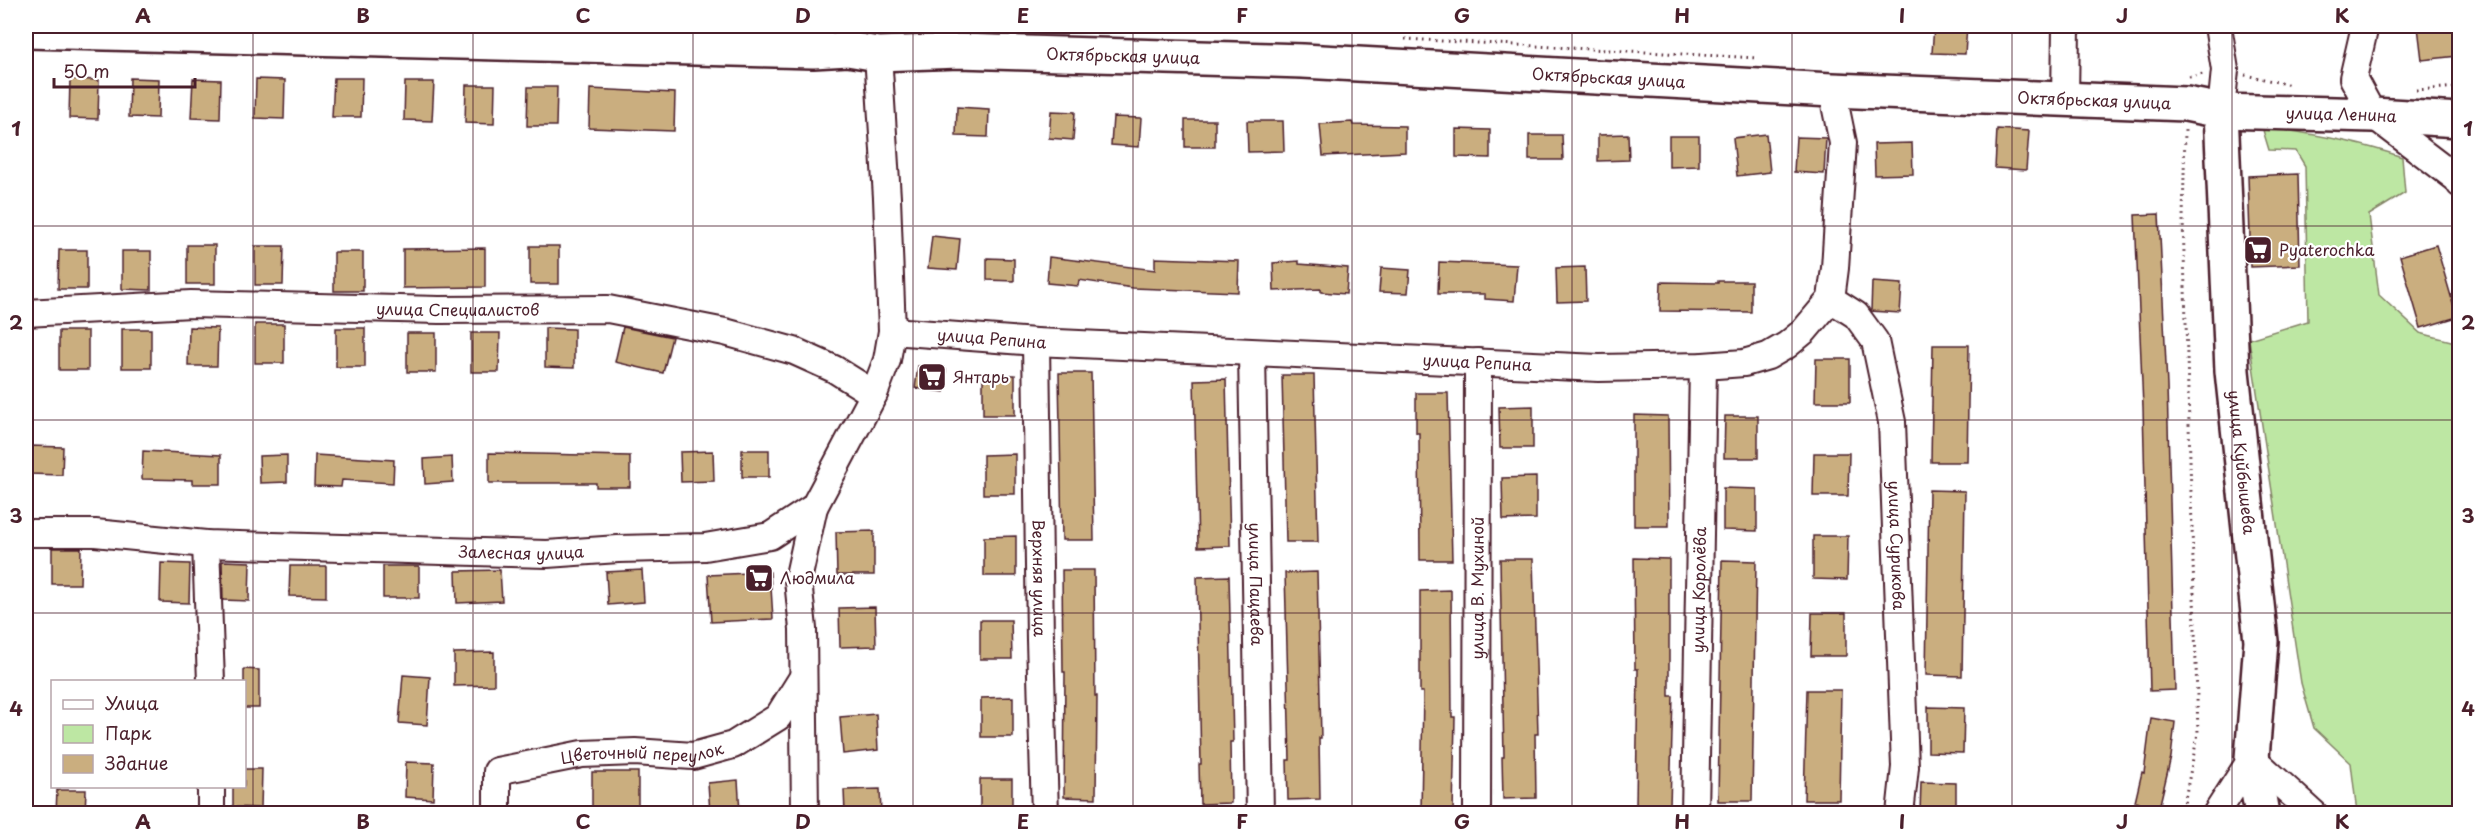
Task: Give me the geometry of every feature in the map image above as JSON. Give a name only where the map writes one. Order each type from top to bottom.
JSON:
[{"type":"main road","name":"Октябрьская улица","points":[[26,31],[218,30],[813,51],[849,49],[878,54],[959,51],[1303,61],[1832,90],[2186,104],[2221,111]]},
{"type":"main road","name":"улица Ленина","points":[[2221,111],[2373,114],[2460,120]]},
{"type":"main road","name":"улица Куйбышева","points":[[2221,111],[2232,371],[2261,641],[2252,759],[2262,813]]},
{"type":"street","points":[[2065,100],[2067,26]]},
{"type":"street","points":[[2218,26],[2225,70],[2221,111]]},
{"type":"street","points":[[2365,26],[2353,78],[2373,114],[2457,179],[2460,184]]},
{"type":"street","name":"Залесная улица","points":[[26,533],[94,533],[206,544],[547,554],[618,549],[705,547],[770,536],[814,507],[874,394],[888,360],[892,330],[878,54]]},
{"type":"street","points":[[1831,299],[1843,143],[1832,90]]},
{"type":"street","name":"улица Репина","points":[[892,330],[1036,342],[1252,353],[1599,368],[1702,366],[1744,363],[1768,356],[1788,345],[1804,331],[1831,299]]},
{"type":"street","name":"улица Сурикова","points":[[1831,299],[1856,315],[1875,341],[1892,422],[1905,767],[1900,813]]},
{"type":"street","name":"улица Специалистов","points":[[26,313],[191,304],[439,310],[608,309],[725,332],[794,351],[834,369],[874,394]]},
{"type":"street","name":"Верхняя улица","points":[[1036,342],[1045,813]]},
{"type":"street","name":"улица Пацаева","points":[[1252,353],[1260,813]]},
{"type":"street","name":"улица В. Мухиной","points":[[1477,813],[1478,362]]},
{"type":"street","name":"улица Королёва","points":[[1695,813],[1702,366]]},
{"type":"street","points":[[806,813],[804,629],[798,580],[814,507]]},
{"type":"street","points":[[206,544],[211,680]]},
{"type":"street","name":"Цветочный переулок","points":[[497,813],[496,771],[582,753],[693,756],[733,745],[778,717],[803,677]]},
{"type":"street","points":[[2216,813],[2252,759],[2314,813]]},
{"type":"street","points":[[211,788],[211,813]]},
{"type":"path","points":[[1047,26],[1094,27]]},
{"type":"path","points":[[1398,39],[1767,59]]},
{"type":"path","points":[[2182,813],[2198,733],[2182,219],[2185,78],[2225,70],[2292,86]]},
{"type":"path","points":[[2405,91],[2460,87]]},
{"type":"green space","points":[[2262,127],[2333,138],[2402,157],[2405,193],[2369,215],[2379,295],[2420,333],[2459,343],[2459,813],[2357,813],[2351,763],[2314,728],[2301,683],[2249,339],[2308,321],[2305,166],[2296,151],[2269,150]]},
{"type":"building","points":[[1934,26],[1967,26],[1965,54],[1932,53]]},
{"type":"building","points":[[2453,26],[2457,56],[2422,60],[2418,27]]},
{"type":"building","points":[[130,78],[159,79],[158,118],[129,117]]},
{"type":"building","points":[[334,78],[362,78],[361,117],[332,117]]},
{"type":"building","points":[[70,79],[99,80],[98,119],[69,118]]},
{"type":"building","points":[[193,79],[221,80],[220,119],[191,118]]},
{"type":"building","points":[[256,79],[285,80],[284,119],[255,118]]},
{"type":"building","points":[[405,82],[434,82],[432,121],[404,120]]},
{"type":"building","points":[[466,85],[495,85],[494,124],[465,123]]},
{"type":"building","points":[[528,87],[557,87],[556,126],[527,126]]},
{"type":"building","points":[[590,89],[675,93],[674,131],[589,128]]},
{"type":"building","points":[[957,107],[989,109],[988,137],[956,136]]},
{"type":"building","points":[[1051,111],[1075,112],[1073,140],[1049,138]]},
{"type":"building","points":[[1113,117],[1141,118],[1139,147],[1111,145]]},
{"type":"building","points":[[1185,120],[1215,120],[1215,147],[1185,147]]},
{"type":"building","points":[[1247,121],[1283,121],[1284,151],[1248,152]]},
{"type":"building","points":[[1352,122],[1353,125],[1405,126],[1405,152],[1323,156],[1320,124]]},
{"type":"building","points":[[1456,129],[1490,130],[1490,158],[1456,157]]},
{"type":"building","points":[[1997,129],[2029,131],[2026,170],[1995,168]]},
{"type":"building","points":[[1628,134],[1629,160],[1598,161],[1598,135]]},
{"type":"building","points":[[1766,134],[1770,172],[1737,176],[1733,138]]},
{"type":"building","points":[[1529,135],[1562,135],[1563,160],[1529,160]]},
{"type":"building","points":[[1669,136],[1699,136],[1699,166],[1669,167]]},
{"type":"building","points":[[1796,137],[1826,138],[1824,174],[1794,172]]},
{"type":"building","points":[[1912,143],[1913,174],[1875,175],[1874,144]]},
{"type":"building","points":[[2298,174],[2300,265],[2251,267],[2248,176]]},
{"type":"building","points":[[2159,214],[2167,386],[2175,690],[2150,691],[2143,407],[2135,215]]},
{"type":"building","points":[[932,236],[960,239],[957,270],[928,268]]},
{"type":"building","points":[[187,245],[215,245],[215,284],[187,284]]},
{"type":"building","points":[[2436,245],[2457,317],[2421,328],[2400,256]]},
{"type":"building","points":[[255,246],[284,246],[283,285],[255,285]]},
{"type":"building","points":[[530,246],[559,246],[559,284],[530,284]]},
{"type":"building","points":[[485,248],[485,287],[403,288],[403,249]]},
{"type":"building","points":[[59,250],[87,250],[87,289],[58,289]]},
{"type":"building","points":[[122,251],[151,251],[151,290],[122,289]]},
{"type":"building","points":[[334,252],[363,252],[363,291],[334,291]]},
{"type":"building","points":[[1049,257],[1155,270],[1155,258],[1239,261],[1238,292],[1133,288],[1079,280],[1078,286],[1047,283]]},
{"type":"building","points":[[987,258],[1014,259],[1014,281],[987,280]]},
{"type":"building","points":[[1299,261],[1299,264],[1348,268],[1346,294],[1321,292],[1321,289],[1274,291],[1273,263]]},
{"type":"building","points":[[1439,262],[1517,265],[1514,301],[1485,299],[1485,294],[1438,294]]},
{"type":"building","points":[[1585,267],[1586,301],[1557,302],[1556,268]]},
{"type":"building","points":[[1381,268],[1410,270],[1408,293],[1379,292]]},
{"type":"building","points":[[1718,281],[1751,281],[1751,312],[1660,311],[1661,282],[1718,283]]},
{"type":"building","points":[[1872,282],[1902,284],[1900,313],[1871,311]]},
{"type":"building","points":[[255,324],[284,324],[284,363],[255,363]]},
{"type":"building","points":[[189,327],[218,328],[217,366],[188,366]]},
{"type":"building","points":[[623,327],[672,337],[663,373],[615,362]]},
{"type":"building","points":[[336,328],[365,328],[365,367],[336,367]]},
{"type":"building","points":[[545,328],[574,329],[574,368],[545,367]]},
{"type":"building","points":[[122,329],[151,329],[151,368],[122,368]]},
{"type":"building","points":[[59,331],[88,331],[88,370],[59,370]]},
{"type":"building","points":[[407,333],[436,333],[436,372],[407,372]]},
{"type":"building","points":[[471,333],[500,333],[499,372],[471,372]]},
{"type":"building","points":[[1933,345],[1969,345],[1967,462],[1931,462]]},
{"type":"building","points":[[1816,359],[1850,359],[1850,402],[1815,402]]},
{"type":"building","points":[[918,366],[946,370],[944,392],[915,388]]},
{"type":"building","points":[[1059,373],[1091,373],[1094,540],[1062,540]]},
{"type":"building","points":[[983,375],[1015,375],[1015,415],[983,415]]},
{"type":"building","points":[[1282,375],[1314,375],[1318,542],[1286,542]]},
{"type":"building","points":[[1226,379],[1230,546],[1198,547],[1194,380]]},
{"type":"building","points":[[1416,393],[1448,393],[1452,560],[1420,560],[1419,433],[1416,433]]},
{"type":"building","points":[[1533,406],[1533,448],[1500,448],[1499,407]]},
{"type":"building","points":[[1634,415],[1668,416],[1669,526],[1634,526]]},
{"type":"building","points":[[1725,416],[1758,416],[1758,458],[1724,458]]},
{"type":"building","points":[[30,446],[63,447],[62,475],[29,474]]},
{"type":"building","points":[[742,450],[769,450],[769,477],[742,477]]},
{"type":"building","points":[[143,451],[221,455],[221,484],[192,484],[192,480],[142,479]]},
{"type":"building","points":[[713,451],[714,481],[681,482],[680,452]]},
{"type":"building","points":[[489,453],[630,456],[630,487],[596,487],[596,483],[489,483]]},
{"type":"building","points":[[1814,453],[1849,453],[1848,496],[1813,496]]},
{"type":"building","points":[[1015,454],[1015,494],[983,494],[983,455]]},
{"type":"building","points":[[287,455],[287,482],[260,483],[259,456]]},
{"type":"building","points":[[315,455],[394,460],[393,483],[342,480],[341,487],[314,486]]},
{"type":"building","points":[[452,457],[453,482],[425,484],[424,459]]},
{"type":"building","points":[[1536,477],[1536,519],[1503,520],[1502,478]]},
{"type":"building","points":[[1723,488],[1757,489],[1757,531],[1723,530]]},
{"type":"building","points":[[1929,490],[1965,491],[1962,676],[1926,675]]},
{"type":"building","points":[[874,531],[874,575],[837,575],[836,532]]},
{"type":"building","points":[[1016,536],[1016,576],[984,576],[984,537]]},
{"type":"building","points":[[1813,536],[1848,536],[1847,580],[1813,579]]},
{"type":"building","points":[[52,548],[81,548],[80,584],[52,584]]},
{"type":"building","points":[[1634,558],[1669,559],[1669,696],[1673,696],[1670,806],[1636,806],[1638,669],[1635,669]]},
{"type":"building","points":[[1500,559],[1533,559],[1538,734],[1535,734],[1536,798],[1503,799]]},
{"type":"building","points":[[1722,560],[1756,561],[1752,801],[1718,801]]},
{"type":"building","points":[[222,561],[250,562],[249,601],[223,600]]},
{"type":"building","points":[[161,563],[190,564],[189,603],[160,602]]},
{"type":"building","points":[[290,566],[326,566],[326,597],[289,596]]},
{"type":"building","points":[[383,566],[419,566],[419,598],[383,598]]},
{"type":"building","points":[[500,570],[502,601],[457,603],[456,571]]},
{"type":"building","points":[[642,570],[644,602],[608,605],[606,572]]},
{"type":"building","points":[[1062,570],[1094,570],[1095,696],[1097,696],[1096,798],[1064,797],[1065,672],[1063,672]]},
{"type":"building","points":[[770,572],[773,619],[711,622],[708,575]]},
{"type":"building","points":[[1317,572],[1321,738],[1319,738],[1320,799],[1288,800],[1287,760],[1290,760],[1285,573]]},
{"type":"building","points":[[1229,576],[1233,742],[1230,742],[1231,803],[1200,804],[1197,577]]},
{"type":"building","points":[[1451,590],[1452,717],[1455,717],[1453,813],[1421,813],[1423,692],[1420,692],[1420,591]]},
{"type":"building","points":[[875,607],[876,646],[840,647],[839,608]]},
{"type":"building","points":[[1812,613],[1846,613],[1846,656],[1811,656]]},
{"type":"building","points":[[980,620],[1011,620],[1012,659],[980,659]]},
{"type":"building","points":[[494,652],[494,685],[454,686],[454,653]]},
{"type":"building","points":[[244,669],[259,670],[259,708],[246,708],[246,680],[244,680]]},
{"type":"building","points":[[403,675],[430,677],[427,725],[399,723]]},
{"type":"building","points":[[1807,690],[1841,690],[1839,800],[1804,800]]},
{"type":"building","points":[[1013,697],[1013,737],[981,737],[981,698]]},
{"type":"building","points":[[1928,707],[1964,708],[1963,753],[1928,752]]},
{"type":"building","points":[[876,714],[878,750],[843,754],[840,717]]},
{"type":"building","points":[[2151,718],[2175,722],[2171,757],[2159,808],[2135,802],[2142,772],[2144,773]]},
{"type":"building","points":[[406,762],[434,763],[433,799],[405,797]]},
{"type":"building","points":[[246,769],[262,769],[261,808],[233,807],[233,788],[246,788]]},
{"type":"building","points":[[592,772],[638,772],[638,807],[592,807]]},
{"type":"building","points":[[980,779],[1012,779],[1012,813],[980,813]]},
{"type":"building","points":[[738,780],[740,813],[710,813],[708,783]]},
{"type":"building","points":[[1921,782],[1956,783],[1956,813],[1920,813]]},
{"type":"building","points":[[880,789],[881,813],[845,813],[844,790]]},
{"type":"building","points":[[57,790],[86,790],[85,813],[56,813]]},
{"type":"place","name":"Pyaterochka","points":[[2258,250]]},
{"type":"place","name":"Янтарь","points":[[932,377]]},
{"type":"place","name":"Людмила","points":[[759,578]]}]
